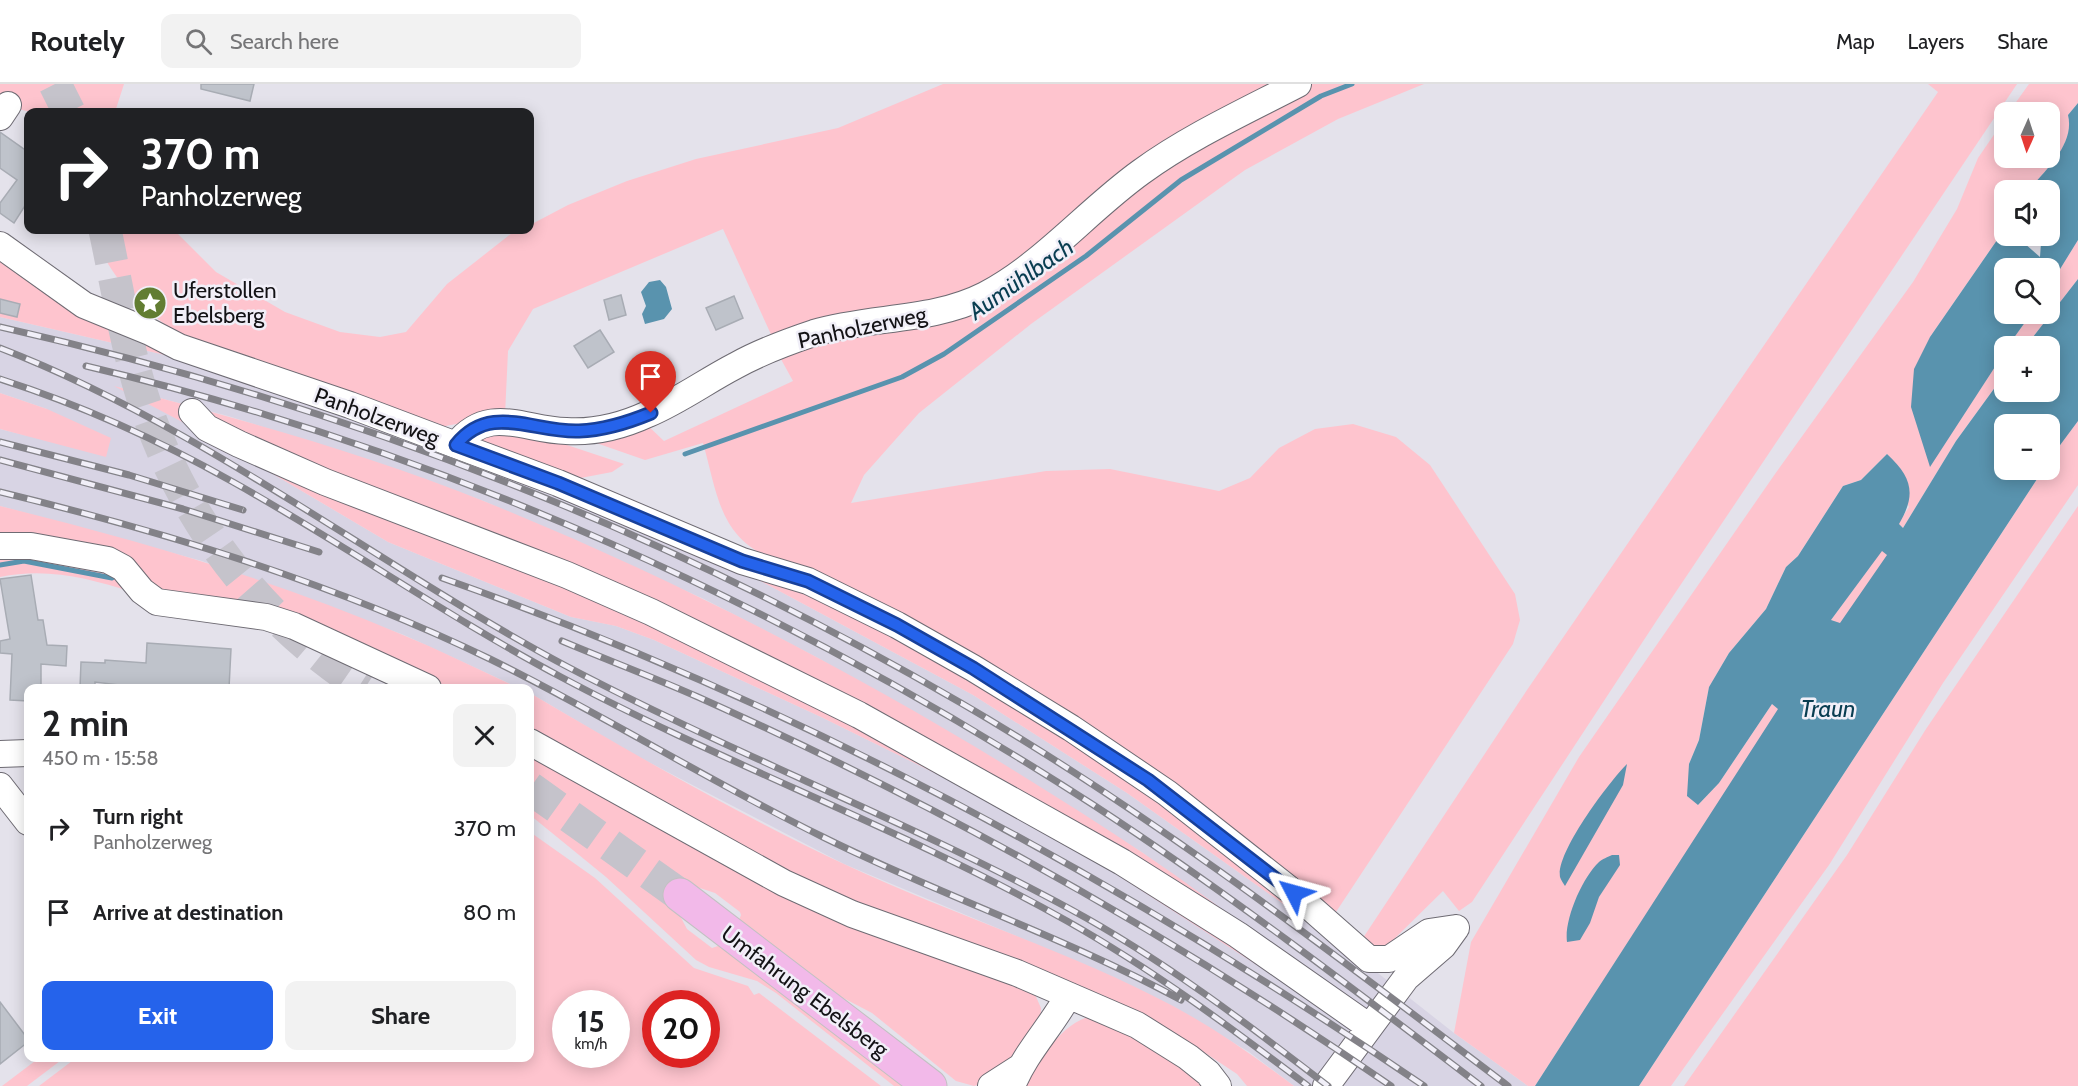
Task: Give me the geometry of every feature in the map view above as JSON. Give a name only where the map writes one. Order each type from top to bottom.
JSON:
[{"type":"main road","name":"Umfahrung Ebelsberg","points":[[680,895],[930,1086]]},
{"type":"street","name":"Panholzerweg","points":[[0,246],[84,305],[150,332],[179,347],[350,405],[456,445],[472,428],[493,422],[516,423],[565,431],[616,427],[651,413],[775,347],[817,332],[933,313],[984,295],[1029,266],[1141,172],[1215,127],[1298,84]]},
{"type":"street","points":[[192,412],[207,428],[239,444],[334,486],[567,574],[651,612],[859,715],[1122,862],[1238,935],[1368,1026]]},
{"type":"street","points":[[456,445],[558,483],[742,561],[808,581],[964,663],[1071,728],[1167,793],[1294,893],[1369,958],[1389,959],[1429,932],[1456,928],[1443,946],[1406,978],[1368,1026],[1326,1086]]},
{"type":"street","points":[[0,546],[31,546],[108,560],[123,568],[142,591],[157,602],[266,617],[294,626],[419,684]]},
{"type":"street","points":[[534,744],[784,883],[852,914],[1017,973],[1137,1025],[1188,1057],[1208,1073],[1218,1086]]},
{"type":"street","points":[[0,754],[24,753]]},
{"type":"street","points":[[0,786],[24,817]]},
{"type":"street","points":[[991,1086],[1016,1077],[1068,996]]},
{"type":"street","points":[[888,1054],[947,1086]]},
{"type":"shaded area","points":[[0,84],[124,84],[116,108],[24,108],[24,110],[0,104]]},
{"type":"shaded area","points":[[943,84],[1276,84],[979,289],[774,341],[723,229],[533,309],[508,351],[505,415],[440,427],[202,347],[166,325],[135,299],[110,268],[94,234],[178,234],[216,272],[285,312],[340,332],[380,337],[406,332],[447,284],[511,234],[534,234],[534,223],[568,205],[627,181],[696,159],[838,128]]},
{"type":"shaded area","points":[[1310,84],[1424,84],[1338,119],[1245,170],[1031,324],[919,413],[864,475],[851,503],[1046,471],[1110,469],[1219,491],[1250,478],[1279,448],[1315,429],[1353,424],[1396,437],[1430,465],[1515,594],[1520,620],[1513,644],[1334,915],[1290,875],[754,549],[740,538],[723,511],[703,443],[645,460],[579,437],[644,422],[664,441],[793,381],[777,352],[936,320],[1144,175]]},
{"type":"shaded area","points":[[1928,84],[2017,84],[2005,102],[1994,102],[1994,118],[1657,620],[1472,902],[1459,911],[1443,891],[1388,945],[1379,948],[1361,941],[1527,690],[1938,92]]},
{"type":"shaded area","points":[[2029,84],[2078,84],[2078,103],[2068,115],[2067,136],[2060,152],[2060,102],[2016,102]]},
{"type":"shaded area","points":[[1994,135],[1994,168],[2048,168],[2038,180],[1994,180],[1994,244],[1930,337],[1930,466],[1994,368],[1994,389],[1956,441],[1903,528],[1898,524],[1909,507],[1887,454],[1861,480],[1843,486],[1798,556],[1786,567],[1766,609],[1729,653],[1709,687],[1699,740],[1689,764],[1698,805],[1719,783],[1772,704],[1779,709],[1535,1086],[1528,1086],[1454,1033],[1471,942],[1579,757],[1775,474],[1913,282],[1957,209],[1978,158]]},
{"type":"shaded area","points":[[2078,240],[2078,279],[2060,302],[2060,269]]},
{"type":"shaded area","points":[[0,253],[178,358],[0,317]]},
{"type":"shaded area","points":[[0,317],[178,358],[360,418],[731,565],[973,695],[1127,793],[1355,955],[1454,1033],[1528,1086],[1294,1086],[1249,1052],[1174,1007],[1090,967],[844,864],[633,754],[534,695],[534,684],[510,684],[404,635],[202,561],[0,506],[0,429],[28,436],[47,409],[0,393]],"holes":[[[118,387],[228,416],[396,469],[486,502],[704,599],[818,658],[1019,775],[1143,853],[1287,957],[959,785],[821,717],[654,640],[616,626],[571,617],[388,542],[207,435]]]},
{"type":"shaded area","points":[[2024,324],[2043,324],[2034,336],[2015,336]]},
{"type":"shaded area","points":[[114,386],[255,424],[395,468],[486,502],[657,577],[823,661],[985,753],[1143,853],[1287,957],[1274,976],[1074,847],[959,785],[821,717],[654,640],[616,626],[571,617],[388,542],[207,435]]},
{"type":"shaded area","points":[[0,393],[47,409],[111,438],[106,457],[0,429]]},
{"type":"shaded area","points":[[2078,421],[2078,485],[1943,683],[1829,865],[1671,1086],[1639,1086],[2036,480],[2060,480],[2060,445]]},
{"type":"shaded area","points":[[491,430],[561,443],[624,464],[612,472],[570,480],[476,440]]},
{"type":"shaded area","points":[[0,506],[153,547],[204,562],[354,615],[418,641],[510,684],[442,684],[406,666],[163,596],[140,577],[0,539]]},
{"type":"shaded area","points":[[2078,506],[2078,1086],[1684,1086],[1847,855],[1926,729]]},
{"type":"shaded area","points":[[1882,550],[1888,555],[1840,624],[1831,620]]},
{"type":"shaded area","points":[[0,554],[109,569],[132,592],[83,578],[51,574],[17,574],[0,577]]},
{"type":"shaded area","points":[[731,565],[824,594],[1160,793],[1355,955],[1127,793],[973,695]]},
{"type":"shaded area","points":[[534,695],[685,782],[804,845],[926,900],[1092,967],[1173,1006],[1205,1024],[1294,1086],[1247,1086],[1237,1074],[1172,1031],[1102,995],[856,904],[778,867],[534,731]]},
{"type":"shaded area","points":[[534,753],[1033,990],[1041,1008],[1040,1027],[989,1081],[974,1086],[956,1081],[872,1013],[826,989],[738,923],[740,912],[715,893],[694,886],[679,914],[687,929],[712,948],[721,945],[905,1086],[894,1086],[776,993],[757,981],[709,967],[696,960],[606,877],[534,818]]},
{"type":"shaded area","points":[[534,835],[595,878],[694,968],[748,986],[754,995],[759,993],[881,1086],[39,1086],[71,1062],[534,1062]]},
{"type":"shaded area","points":[[1092,1016],[1176,1059],[1205,1086],[1025,1086],[1044,1054],[1061,1034],[1081,1020]]},
{"type":"shaded area","points":[[34,1062],[59,1062],[27,1086],[2,1086]]},
{"type":"water","points":[[2078,103],[2078,240],[2060,269],[2060,258],[1994,258],[1994,324],[2024,324],[2015,336],[1994,336],[1994,368],[1930,467],[1911,407],[1914,369],[1930,337],[1994,244],[2027,246],[2040,257],[2041,246],[2060,246],[2060,180],[2038,180],[2048,168],[2060,168],[2060,152],[2069,126],[2068,115]]},
{"type":"water","name":"Traun","points":[[2078,279],[2078,421],[2060,445],[2060,414],[1994,414],[1994,480],[2036,480],[1639,1086],[1535,1086],[1778,709],[1772,704],[1719,783],[1698,805],[1687,796],[1689,764],[1699,740],[1709,687],[1729,653],[1766,609],[1786,567],[1798,556],[1843,486],[1861,480],[1887,454],[1902,471],[1909,487],[1908,504],[1899,524],[1903,528],[1956,441],[1994,389],[1994,402],[2060,402],[2060,336],[2034,336],[2043,324],[2060,324],[2060,302]],"holes":[[[1882,551],[1887,555],[1840,623],[1831,620]]]},
{"type":"water","points":[[660,280],[666,287],[672,309],[664,319],[645,324],[642,314],[646,306],[641,292],[649,282]]},
{"type":"water","points":[[1627,764],[1623,785],[1565,886],[1560,877],[1566,851],[1585,818]]},
{"type":"water","points":[[1612,855],[1619,855],[1620,865],[1599,897],[1590,923],[1580,940],[1567,942],[1571,911],[1586,878],[1599,862]]},
{"type":"building","points":[[201,84],[254,84],[250,101],[201,89]]},
{"type":"building","points":[[0,132],[24,149],[24,207],[14,223],[0,213],[0,203],[17,180],[0,168]]},
{"type":"building","points":[[621,295],[626,315],[609,320],[604,300]]},
{"type":"building","points":[[734,296],[743,318],[716,330],[706,308]]},
{"type":"building","points":[[0,299],[20,304],[17,317],[0,313]]},
{"type":"building","points":[[600,330],[614,352],[588,368],[574,346]]},
{"type":"building","points":[[31,575],[38,620],[43,620],[47,645],[67,646],[66,666],[41,664],[41,684],[24,684],[24,701],[10,700],[12,654],[0,653],[0,641],[10,639],[0,579]]},
{"type":"building","points":[[147,643],[231,649],[229,684],[95,682],[95,684],[80,684],[81,662],[105,663],[105,660],[146,663]]},
{"type":"building","points":[[0,1002],[24,1034],[24,1045],[0,1064]]},
{"type":"waterway","name":"Aumühlbach","points":[[685,454],[902,377],[944,354],[1086,256],[1181,180],[1321,96],[1352,84]]},
{"type":"waterway","name":"Aumühlbach","points":[[0,565],[24,561],[112,578]]},
{"type":"tunnel","points":[[55,84],[67,108]]},
{"type":"tunnel","points":[[106,234],[139,385],[174,475],[198,517],[225,557],[255,595],[325,660],[359,684]]},
{"type":"tunnel","points":[[534,791],[680,895]]},
{"type":"railway","points":[[0,327],[126,358],[251,393],[374,433],[495,478],[614,527],[732,581],[847,640],[961,703],[1103,791],[1240,886],[1508,1086]]},
{"type":"railway","points":[[0,348],[75,380],[218,456],[495,626],[566,666],[691,728],[945,846],[1070,909],[1170,970],[1328,1086]]},
{"type":"railway","points":[[86,366],[220,401],[352,442],[482,490],[609,543],[735,601],[857,665],[978,733],[1095,806],[1145,839],[1339,978],[1481,1086]]},
{"type":"railway","points":[[0,379],[90,412],[177,452],[274,506],[478,630],[561,677],[623,709],[942,856],[1067,921],[1160,979],[1308,1086]]},
{"type":"railway","points":[[0,442],[129,475],[243,510]]},
{"type":"railway","points":[[0,460],[183,509],[319,552]]},
{"type":"railway","points":[[0,492],[126,525],[250,562],[431,632],[532,680],[821,836],[911,878],[1092,956],[1181,1000]]},
{"type":"railway","points":[[442,578],[572,627],[700,680],[826,738],[950,800],[1072,866],[1191,936],[1309,1009],[1424,1086]]},
{"type":"railway","points":[[562,641],[681,690],[788,739],[966,828],[1140,925],[1225,977],[1391,1086]]},
{"type":"place","name":"Uferstollen Ebelsberg","points":[[150,303]]},
{"type":"route","points":[[651,413],[616,427],[580,431],[548,430],[516,423],[493,422],[472,428],[456,445],[558,483],[742,561],[808,581],[897,625],[1071,728],[1167,793],[1294,893]]}]
